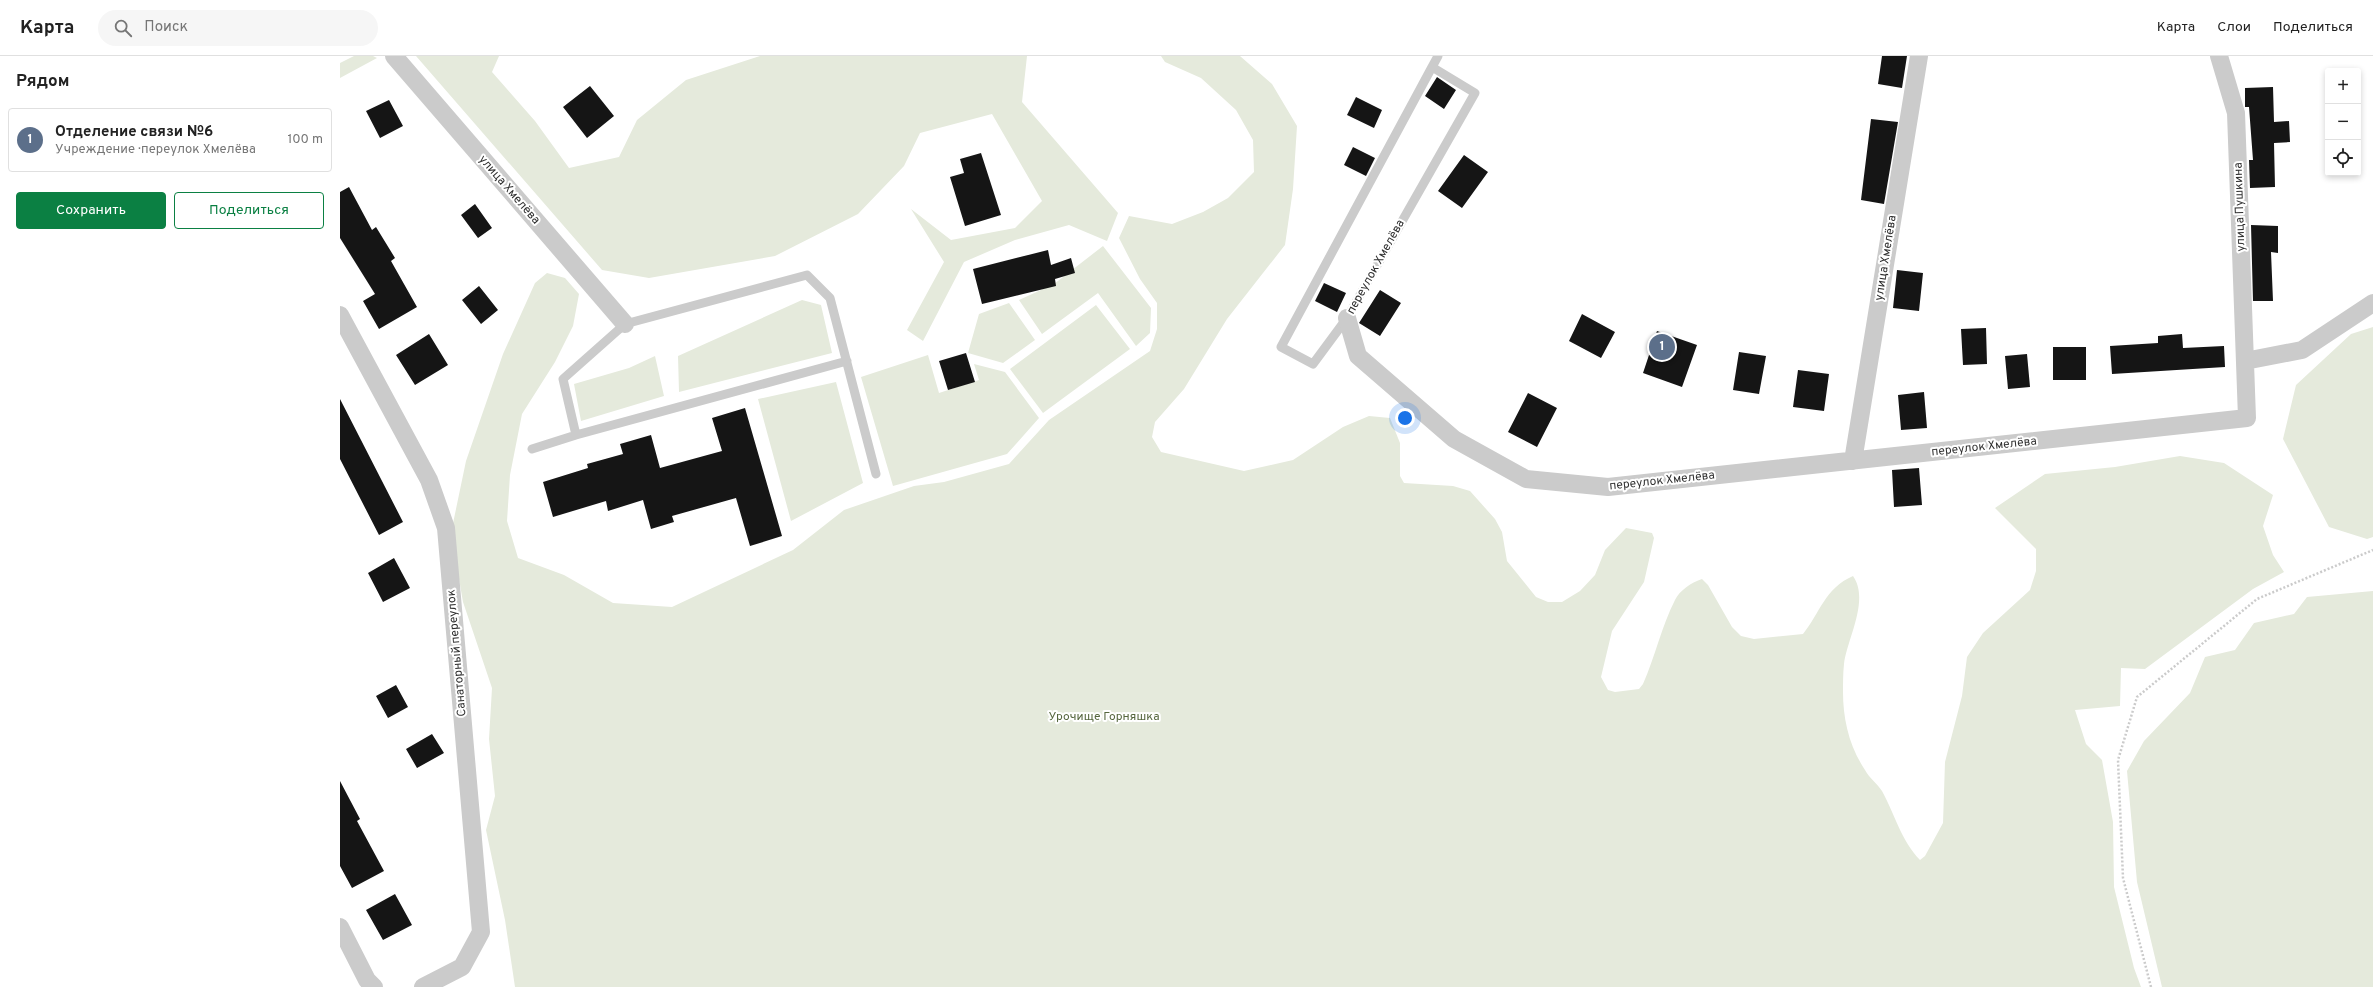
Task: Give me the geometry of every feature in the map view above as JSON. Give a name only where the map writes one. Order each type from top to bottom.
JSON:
[{"type":"street","name":"улица Хмелёва","points":[[394,56],[625,324]]},
{"type":"street","name":"улица Хмелёва","points":[[1853,461],[1919,56]]},
{"type":"street","name":"улица Пушкина","points":[[2219,56],[2236,113],[2247,418]]},
{"type":"street","points":[[2245,360],[2302,350],[2373,303]]},
{"type":"street","name":"Санаторный переулок","points":[[340,315],[429,480],[446,528],[481,932],[462,967],[423,987]]},
{"type":"street","name":"переулок Хмелёва","points":[[1346,318],[1358,356],[1454,439],[1526,479],[1608,487],[2247,418]]},
{"type":"street","points":[[340,927],[367,980],[374,987]]},
{"type":"lane","points":[[1346,318],[1313,364],[1280,347],[1438,56]]},
{"type":"lane","name":"переулок Хмелёва","points":[[1346,318],[1475,93],[1432,67]]},
{"type":"lane","points":[[576,434],[563,379],[625,324],[807,275],[830,298],[876,474]]},
{"type":"lane","points":[[532,449],[576,434],[847,361]]},
{"type":"path","points":[[2151,987],[2122,878],[2118,760],[2137,697],[2257,599],[2373,550]]},
{"type":"green space","points":[[354,56],[373,56],[377,58],[340,78],[340,63]]},
{"type":"green space","points":[[416,56],[499,56],[492,72],[535,121],[569,168],[619,157],[637,120],[686,80],[760,56],[1027,56],[1022,102],[1118,213],[1107,241],[1069,225],[1015,240],[964,262],[923,341],[907,330],[944,262],[911,209],[951,240],[1015,228],[1042,201],[992,114],[920,133],[904,166],[858,214],[775,256],[649,278],[602,270]]},
{"type":"green space","name":"Урочище Горняшка","points":[[1161,56],[1240,56],[1272,84],[1297,126],[1293,189],[1285,245],[1227,319],[1184,389],[1155,422],[1152,437],[1161,452],[1244,471],[1293,460],[1343,427],[1369,416],[1390,418],[1400,443],[1400,476],[1404,483],[1453,486],[1470,491],[1495,519],[1502,532],[1507,561],[1536,597],[1548,602],[1562,602],[1580,591],[1595,575],[1605,550],[1626,528],[1652,533],[1654,538],[1644,582],[1612,631],[1601,677],[1608,690],[1615,692],[1639,689],[1643,684],[1666,620],[1675,600],[1686,587],[1694,582],[1702,579],[1708,585],[1732,627],[1741,636],[1754,639],[1803,634],[1829,594],[1844,581],[1853,576],[1858,586],[1859,596],[1856,620],[1846,654],[1844,667],[1843,702],[1848,732],[1859,761],[1882,791],[1903,836],[1920,860],[1925,856],[1943,823],[1945,762],[1962,696],[1967,657],[1983,633],[2030,590],[2036,571],[2036,549],[1995,508],[2045,474],[2115,467],[2180,456],[2224,463],[2273,495],[2263,526],[2273,555],[2284,572],[2253,589],[2145,669],[2121,668],[2120,706],[2075,710],[2086,744],[2102,760],[2113,822],[2114,887],[2134,968],[2141,987],[515,987],[505,920],[486,830],[495,796],[489,739],[492,688],[463,602],[451,533],[466,461],[503,354],[535,283],[547,273],[565,278],[579,294],[573,326],[555,362],[522,414],[510,475],[507,521],[518,558],[564,575],[613,603],[672,607],[793,550],[844,510],[914,486],[944,482],[1009,464],[1049,420],[1150,351],[1157,329],[1157,303],[1140,279],[1119,238],[1129,216],[1172,224],[1203,212],[1228,198],[1254,172],[1253,140],[1236,110],[1201,78],[1165,62]]},
{"type":"green space","points":[[1103,246],[1151,308],[1150,333],[1136,346],[1098,293],[1042,334],[1019,300],[1054,284]]},
{"type":"green space","points":[[802,300],[821,305],[832,353],[679,392],[678,356]]},
{"type":"green space","points":[[1009,303],[1035,340],[1003,363],[968,353],[979,314]]},
{"type":"green space","points":[[1096,305],[1130,349],[1043,413],[1010,369]]},
{"type":"green space","points":[[2373,327],[2373,537],[2367,539],[2329,527],[2283,439],[2296,385],[2351,334]]},
{"type":"green space","points":[[928,355],[939,393],[979,380],[974,364],[1005,372],[1039,418],[1007,454],[893,486],[861,377]]},
{"type":"green space","points":[[655,356],[664,396],[581,421],[574,384],[629,368]]},
{"type":"green space","points":[[836,382],[863,483],[791,521],[758,399]]},
{"type":"green space","points":[[2373,591],[2373,987],[2162,987],[2137,882],[2127,771],[2144,741],[2190,693],[2205,657],[2235,650],[2254,623],[2294,614],[2307,597]]},
{"type":"building","points":[[1882,56],[1907,56],[1902,88],[1878,84]]},
{"type":"building","points":[[1437,77],[1456,90],[1444,109],[1425,96]]},
{"type":"building","points":[[590,86],[614,116],[587,138],[563,107]]},
{"type":"building","points":[[2273,87],[2274,122],[2289,121],[2290,142],[2274,143],[2275,187],[2250,188],[2249,160],[2253,160],[2249,107],[2245,107],[2245,88]]},
{"type":"building","points":[[1356,97],[1382,110],[1374,128],[1347,115]]},
{"type":"building","points":[[389,100],[403,126],[380,138],[366,111]]},
{"type":"building","points":[[1871,119],[1898,122],[1884,204],[1861,200]]},
{"type":"building","points":[[1353,147],[1375,158],[1366,176],[1344,165]]},
{"type":"building","points":[[981,153],[1001,215],[965,226],[950,177],[964,173],[960,159]]},
{"type":"building","points":[[1464,155],[1488,172],[1462,208],[1438,191]]},
{"type":"building","points":[[349,187],[372,230],[376,227],[395,258],[391,261],[417,307],[379,329],[363,301],[375,294],[340,238],[340,192]]},
{"type":"building","points":[[475,204],[492,228],[478,238],[461,215]]},
{"type":"building","points":[[2251,225],[2278,226],[2278,253],[2271,252],[2273,301],[2253,301]]},
{"type":"building","points":[[1048,250],[1051,265],[1071,258],[1075,273],[1055,279],[1056,286],[982,304],[973,269]]},
{"type":"building","points":[[1897,270],[1923,273],[1919,311],[1893,308]]},
{"type":"building","points":[[1324,283],[1346,293],[1337,312],[1315,301]]},
{"type":"building","points":[[479,286],[498,310],[481,324],[462,300]]},
{"type":"building","points":[[1380,290],[1401,303],[1380,336],[1359,323]]},
{"type":"building","points":[[1582,314],[1615,332],[1601,358],[1569,341]]},
{"type":"building","points":[[1986,328],[1987,364],[1963,365],[1961,329]]},
{"type":"building","points":[[1657,331],[1697,345],[1682,387],[1643,373]]},
{"type":"building","points":[[429,334],[448,365],[415,385],[396,355]]},
{"type":"building","points":[[2182,334],[2183,348],[2224,346],[2225,367],[2112,374],[2110,346],[2158,343],[2158,336]]},
{"type":"building","points":[[2053,347],[2086,347],[2086,380],[2053,380]]},
{"type":"building","points":[[1739,352],[1766,356],[1759,394],[1733,390]]},
{"type":"building","points":[[966,353],[975,382],[948,390],[939,361]]},
{"type":"building","points":[[2027,354],[2030,387],[2008,389],[2005,356]]},
{"type":"building","points":[[1798,370],[1829,374],[1824,411],[1793,407]]},
{"type":"building","points":[[1924,392],[1927,428],[1901,430],[1898,395]]},
{"type":"building","points":[[1528,393],[1557,408],[1537,447],[1508,432]]},
{"type":"building","points":[[340,399],[403,522],[379,535],[340,459]]},
{"type":"building","points":[[745,408],[782,536],[750,546],[736,498],[672,516],[674,522],[651,529],[643,500],[608,511],[606,501],[553,517],[543,482],[588,468],[587,464],[623,454],[620,444],[651,435],[660,468],[722,451],[712,418]]},
{"type":"building","points":[[1919,468],[1922,505],[1894,507],[1892,470]]},
{"type":"building","points":[[394,558],[410,588],[383,602],[368,573]]},
{"type":"building","points":[[396,685],[408,707],[388,718],[376,696]]},
{"type":"building","points":[[432,734],[444,753],[417,768],[406,749]]},
{"type":"building","points":[[340,781],[360,819],[357,821],[384,871],[352,888],[340,866]]},
{"type":"building","points":[[395,894],[412,925],[383,940],[366,910]]},
{"type":"place","name":"Отделение связи №6","points":[[1662,347]]}]
